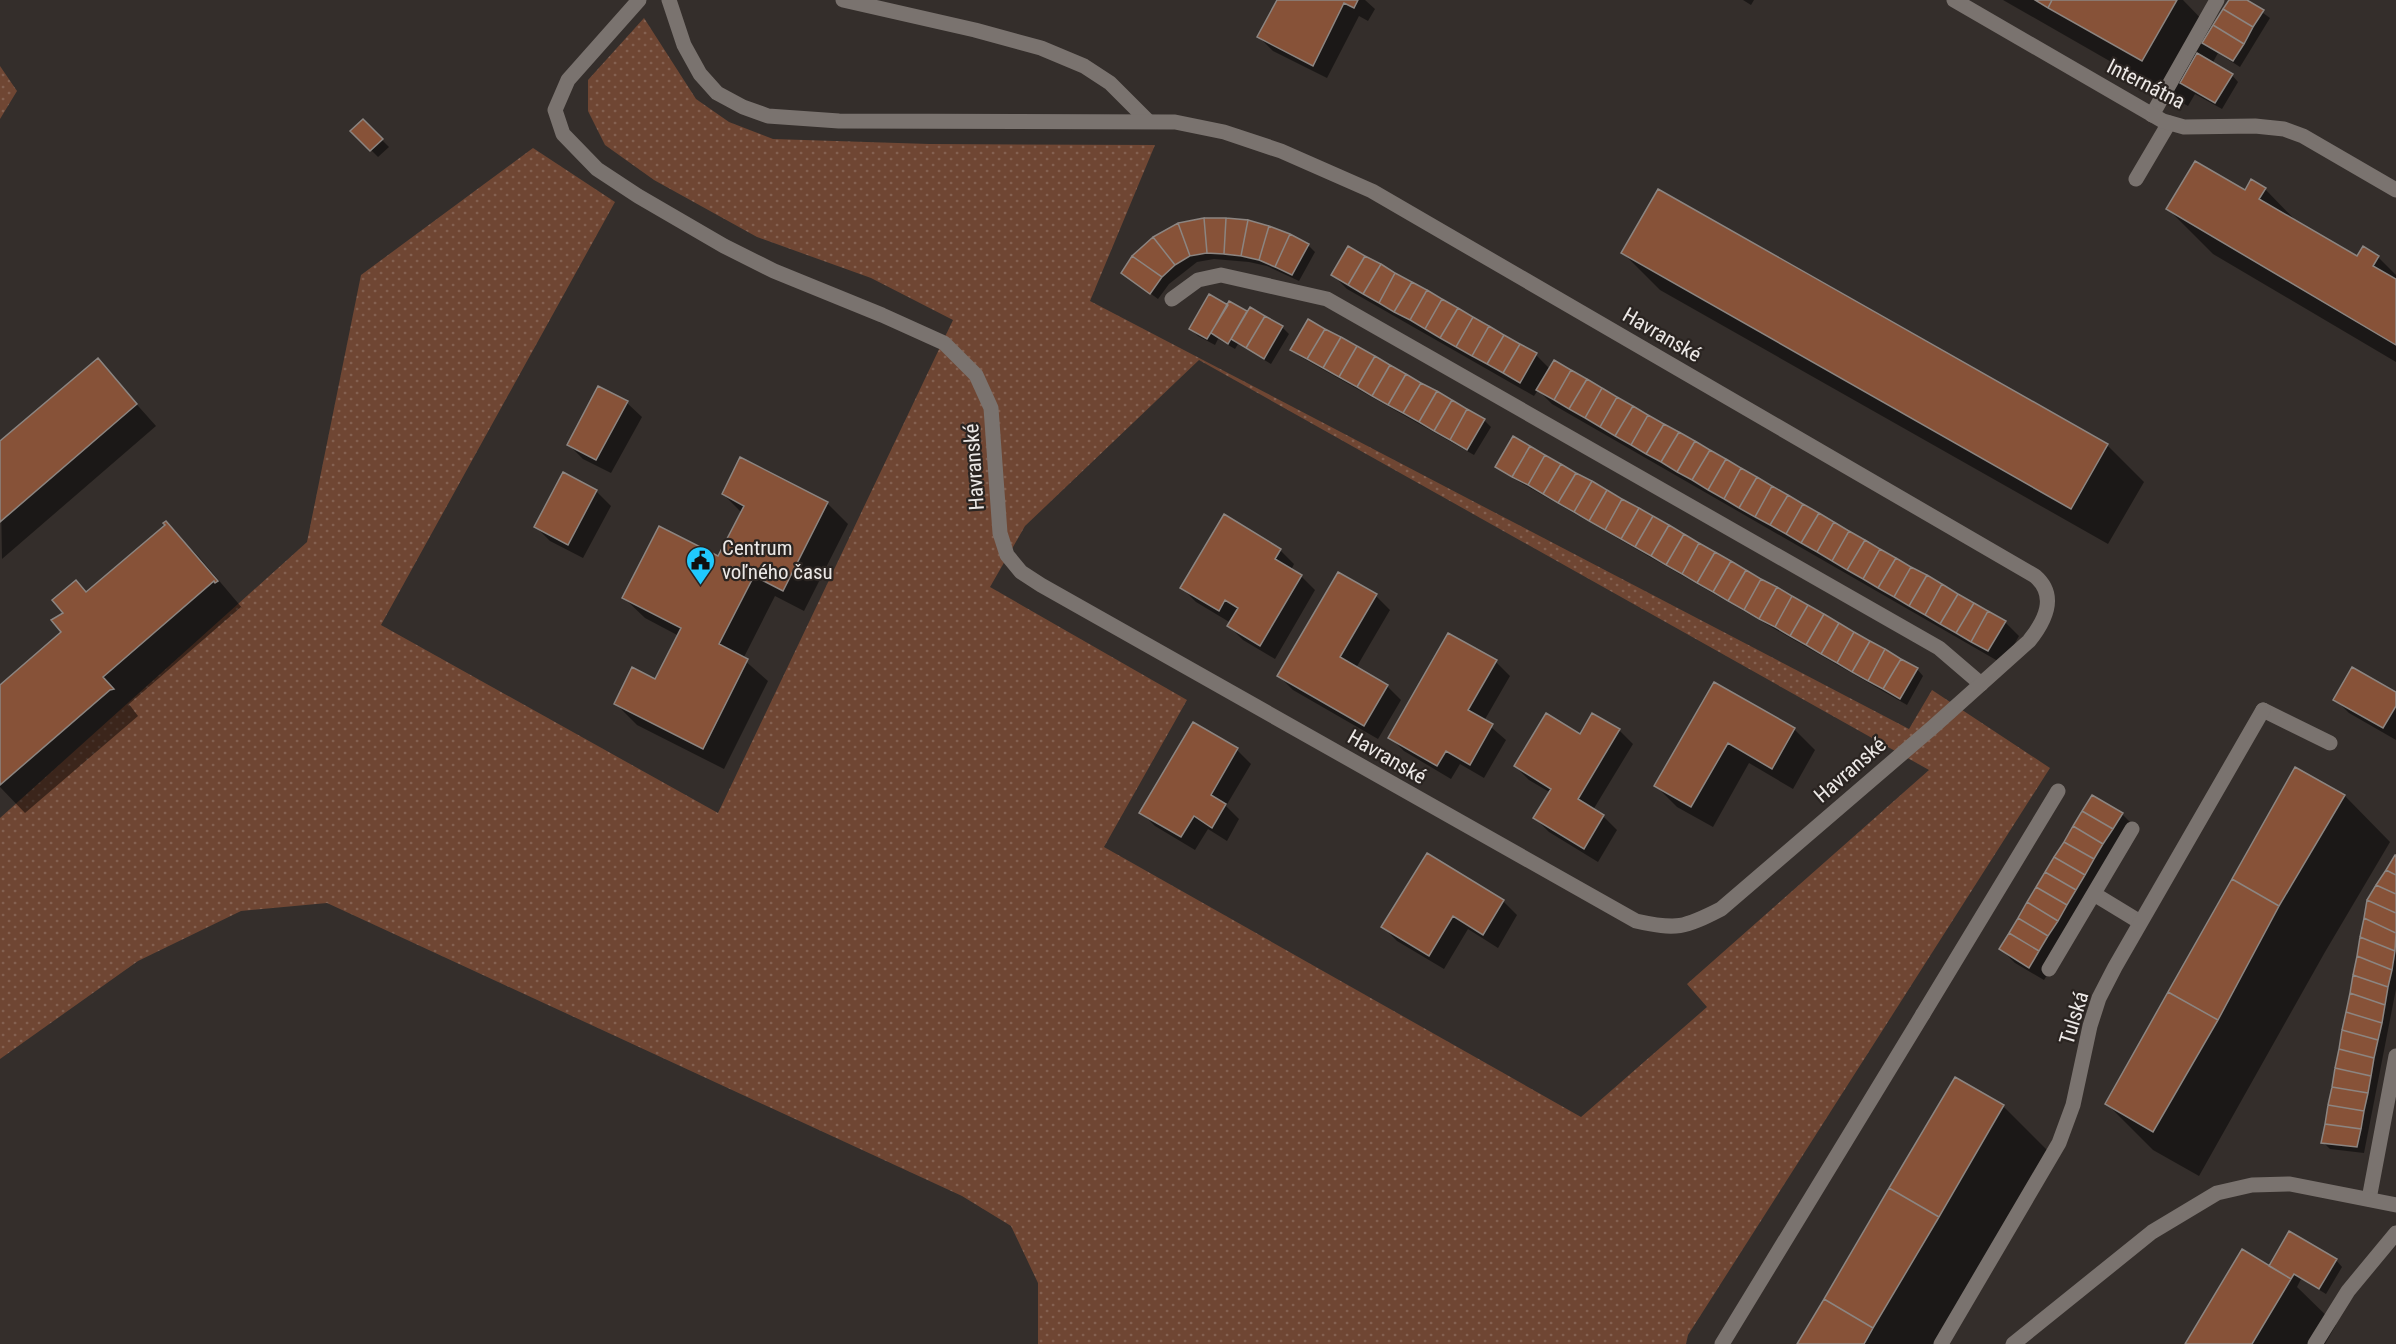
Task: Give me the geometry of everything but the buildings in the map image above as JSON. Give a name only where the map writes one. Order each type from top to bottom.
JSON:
[{"type":"street","name":"Havranské","points":[[639,0],[568,80],[555,110],[562,134],[597,168],[724,246],[774,271],[944,343],[976,375],[991,408],[1000,533],[1007,555],[1021,572],[1636,921],[1667,928],[1695,923],[1721,909],[1982,684],[2029,641],[2042,625],[2048,607],[2047,590],[2035,576],[1372,191],[1281,151],[1224,132],[1175,122],[839,121],[768,116],[743,107],[717,93],[700,74],[684,45],[669,0]]},
{"type":"street","points":[[843,0],[975,30],[1041,48],[1084,66],[1110,82],[1148,121]]},
{"type":"street","name":"Internátna","points":[[1954,0],[2169,123],[2184,127],[2255,126],[2284,129],[2303,136],[2396,190]]},
{"type":"street","points":[[2152,115],[2217,0]]},
{"type":"street","points":[[2136,179],[2169,123]]},
{"type":"street","points":[[1172,299],[1198,280],[1221,275],[1327,299],[1939,648],[1982,684]]},
{"type":"street","name":"Tulská","points":[[1941,1344],[2059,1143],[2073,1105],[2099,998],[2140,922],[2263,710],[2330,743]]},
{"type":"street","points":[[1722,1344],[2058,791]]},
{"type":"street","points":[[2049,969],[2132,829]]},
{"type":"street","points":[[2094,894],[2140,922]]},
{"type":"street","points":[[2369,1199],[2396,1056]]},
{"type":"street","points":[[2013,1344],[2152,1232],[2217,1193],[2252,1185],[2290,1184],[2396,1205]]},
{"type":"street","points":[[2315,1344],[2348,1291],[2396,1233]]},
{"type":"shaded area","points":[[644,18],[696,99],[729,122],[773,139],[929,144],[1155,145],[1090,301],[1909,729],[1932,690],[2050,768],[1688,1335],[1686,1344],[1038,1344],[1038,1283],[1011,1226],[962,1196],[327,903],[241,911],[138,961],[0,1059],[0,818],[307,542],[361,275],[533,148],[615,202],[381,625],[718,813],[953,320],[871,278],[757,237],[654,180],[605,145],[588,111],[588,80]],"holes":[[[1199,360],[1929,770],[1687,984],[1707,1007],[1581,1117],[1104,847],[1187,700],[990,587],[1025,526]]]},
{"type":"shaded area","points":[[0,66],[17,91],[0,119]]},
{"type":"place","name":"Centrum voľného času","points":[[701,586]]}]
